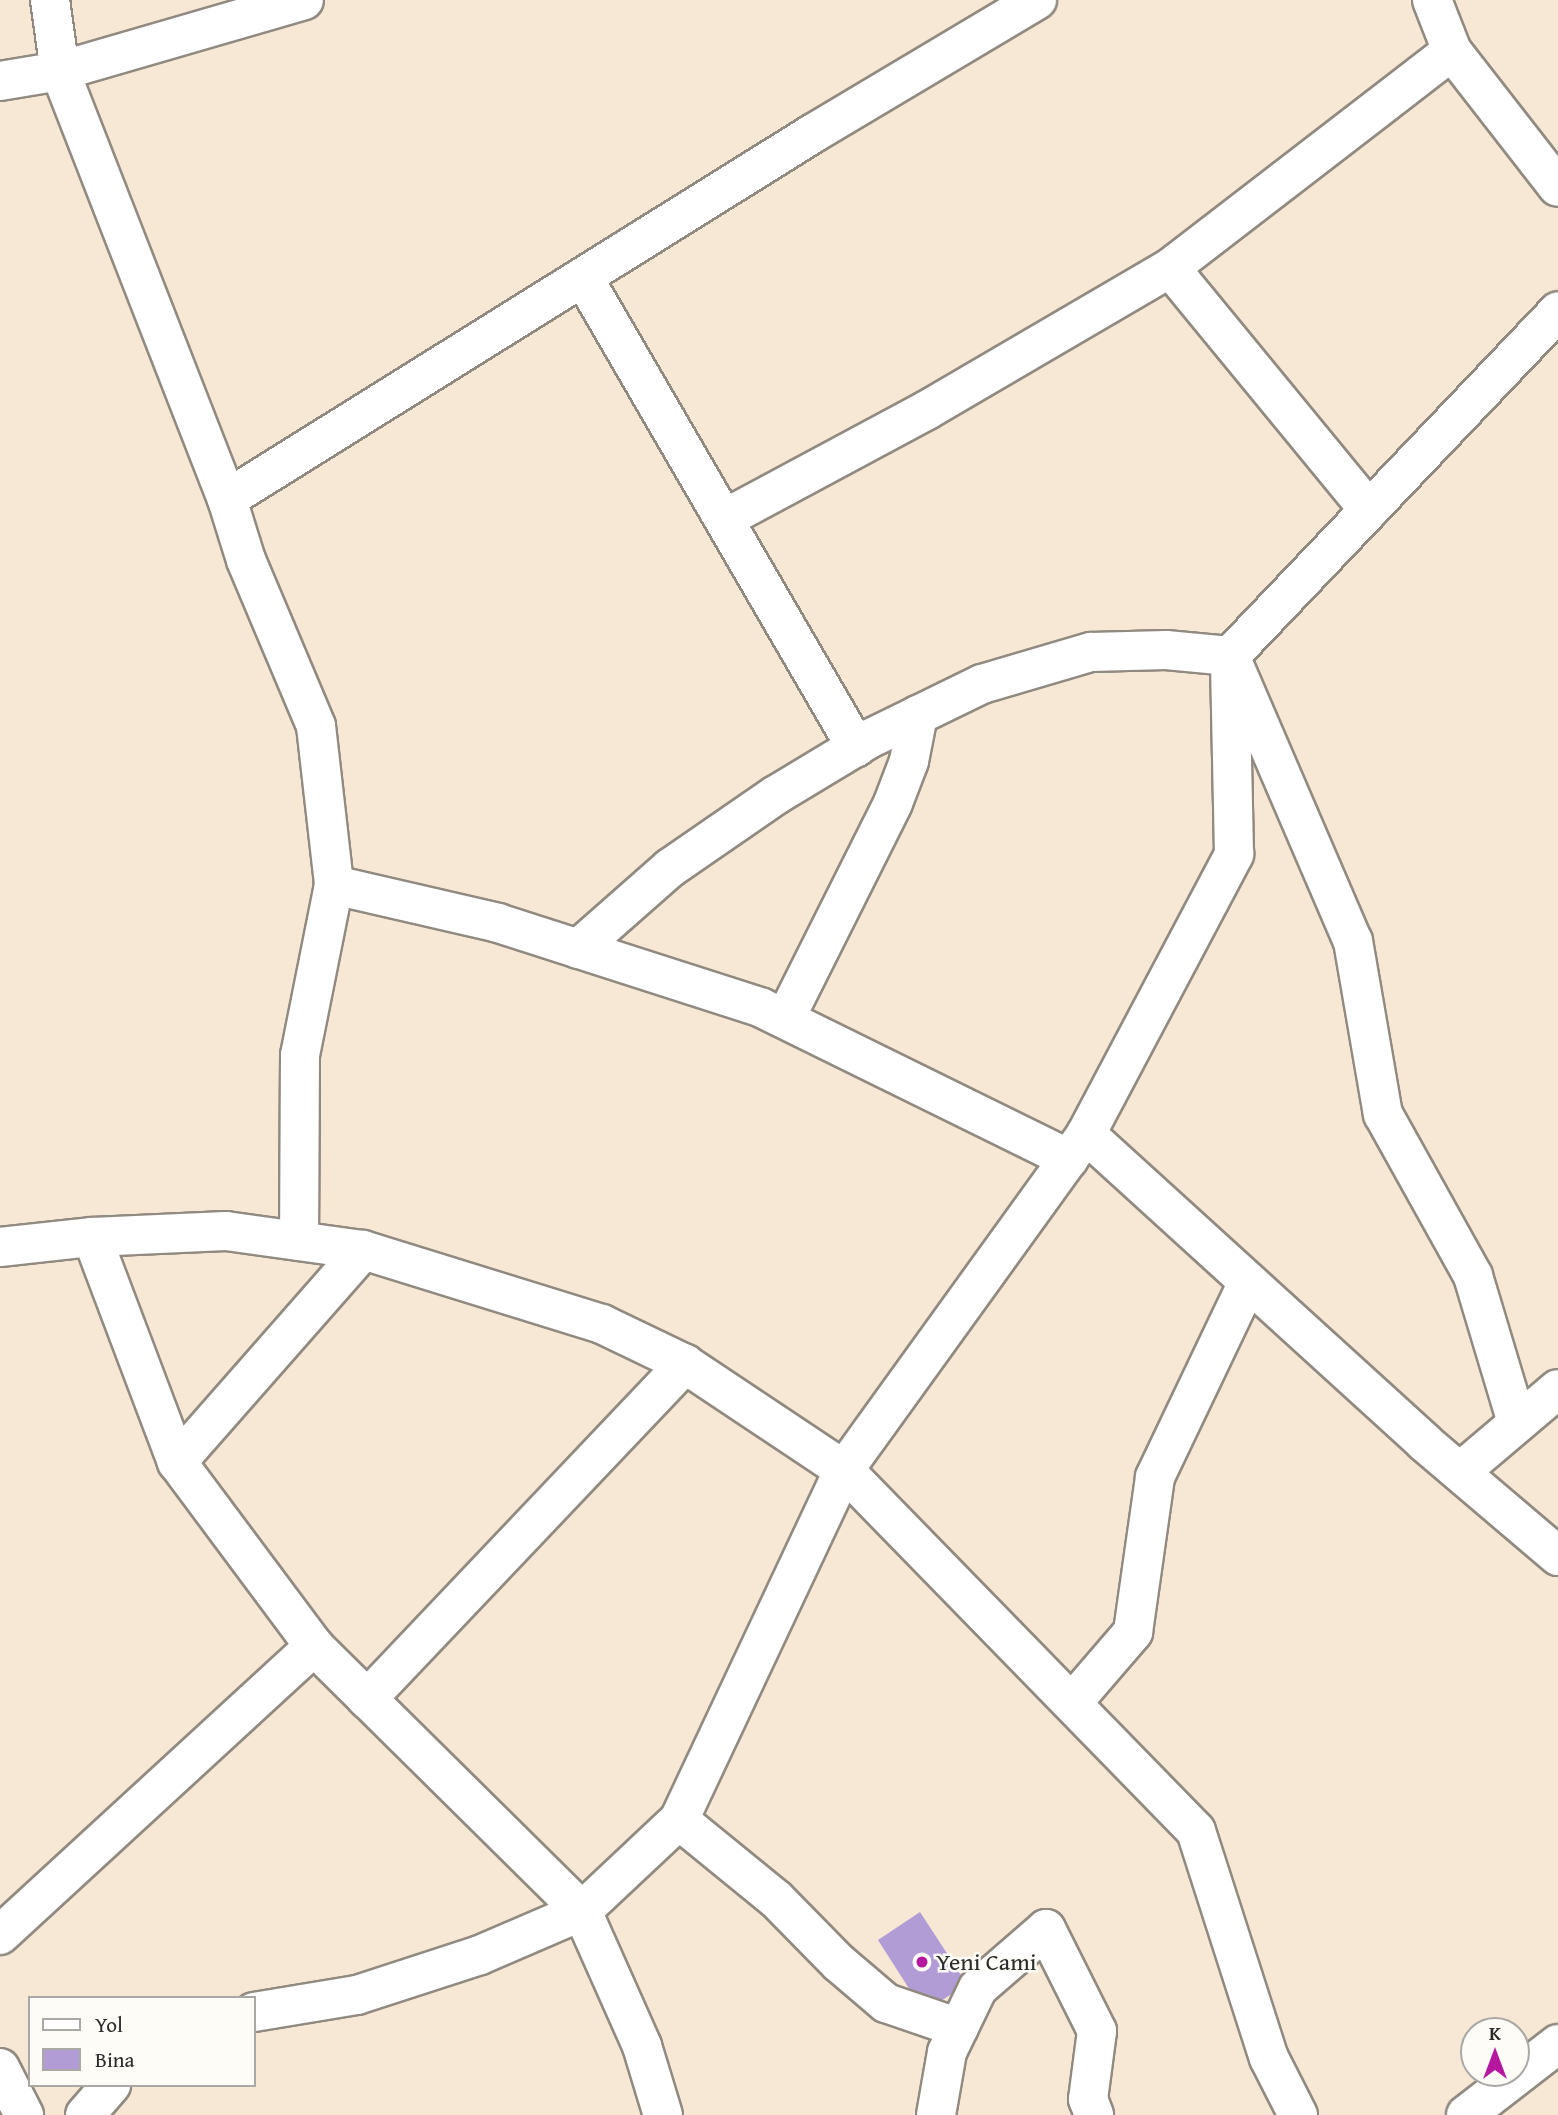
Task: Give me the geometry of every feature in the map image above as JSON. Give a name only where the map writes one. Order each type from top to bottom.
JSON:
[{"type":"street","points":[[50,0],[60,71],[227,499],[246,560],[316,726],[334,885],[300,1055],[299,1241]]},
{"type":"street","points":[[0,81],[60,71],[304,0]]},
{"type":"street","points":[[227,499],[812,134],[1037,0]]},
{"type":"street","points":[[1432,0],[1452,51],[1558,187]]},
{"type":"street","points":[[724,519],[927,410],[1170,268],[1452,51]]},
{"type":"street","points":[[1170,268],[1369,510]]},
{"type":"street","points":[[583,276],[856,747]]},
{"type":"street","points":[[256,2011],[357,1995],[480,1955],[582,1911],[679,1820],[844,1470],[1078,1147],[1234,854],[1230,656],[1558,312]]},
{"type":"street","points":[[578,949],[670,868],[776,795],[856,747],[982,684],[1091,652],[1166,650],[1230,656]]},
{"type":"street","points":[[1230,656],[1353,941],[1383,1114],[1473,1276],[1517,1423]]},
{"type":"street","points":[[785,1019],[893,803],[909,761],[918,715]]},
{"type":"street","points":[[334,885],[498,923],[762,1008],[1078,1147],[1248,1282],[1558,1556]]},
{"type":"street","points":[[0,1247],[92,1237],[226,1231],[363,1250],[602,1324],[685,1364],[844,1470],[1196,1831],[1269,2058],[1298,2115]]},
{"type":"street","points":[[92,1237],[177,1462],[314,1646],[582,1911],[642,2046],[663,2115]]},
{"type":"street","points":[[177,1462],[363,1250]]},
{"type":"street","points":[[1072,1703],[1133,1632],[1155,1477],[1248,1282]]},
{"type":"street","points":[[367,1699],[685,1364]]},
{"type":"street","points":[[1460,1472],[1558,1388]]},
{"type":"street","points":[[0,1936],[314,1646]]},
{"type":"street","points":[[679,1820],[776,1899],[839,1964],[886,2003],[959,2028]]},
{"type":"street","points":[[936,2115],[947,2052],[978,1988],[1046,1929],[1097,2031],[1088,2099],[1094,2115]]},
{"type":"street","points":[[1466,2115],[1558,2044]]},
{"type":"street","points":[[0,2068],[24,2115]]},
{"type":"street","points":[[85,2115],[109,2087]]},
{"type":"building","name":"Yeni Cami","points":[[920,1912],[967,1984],[924,2012],[878,1940]]},
{"type":"place","name":"Yeni Cami","points":[[922,1962]]}]
